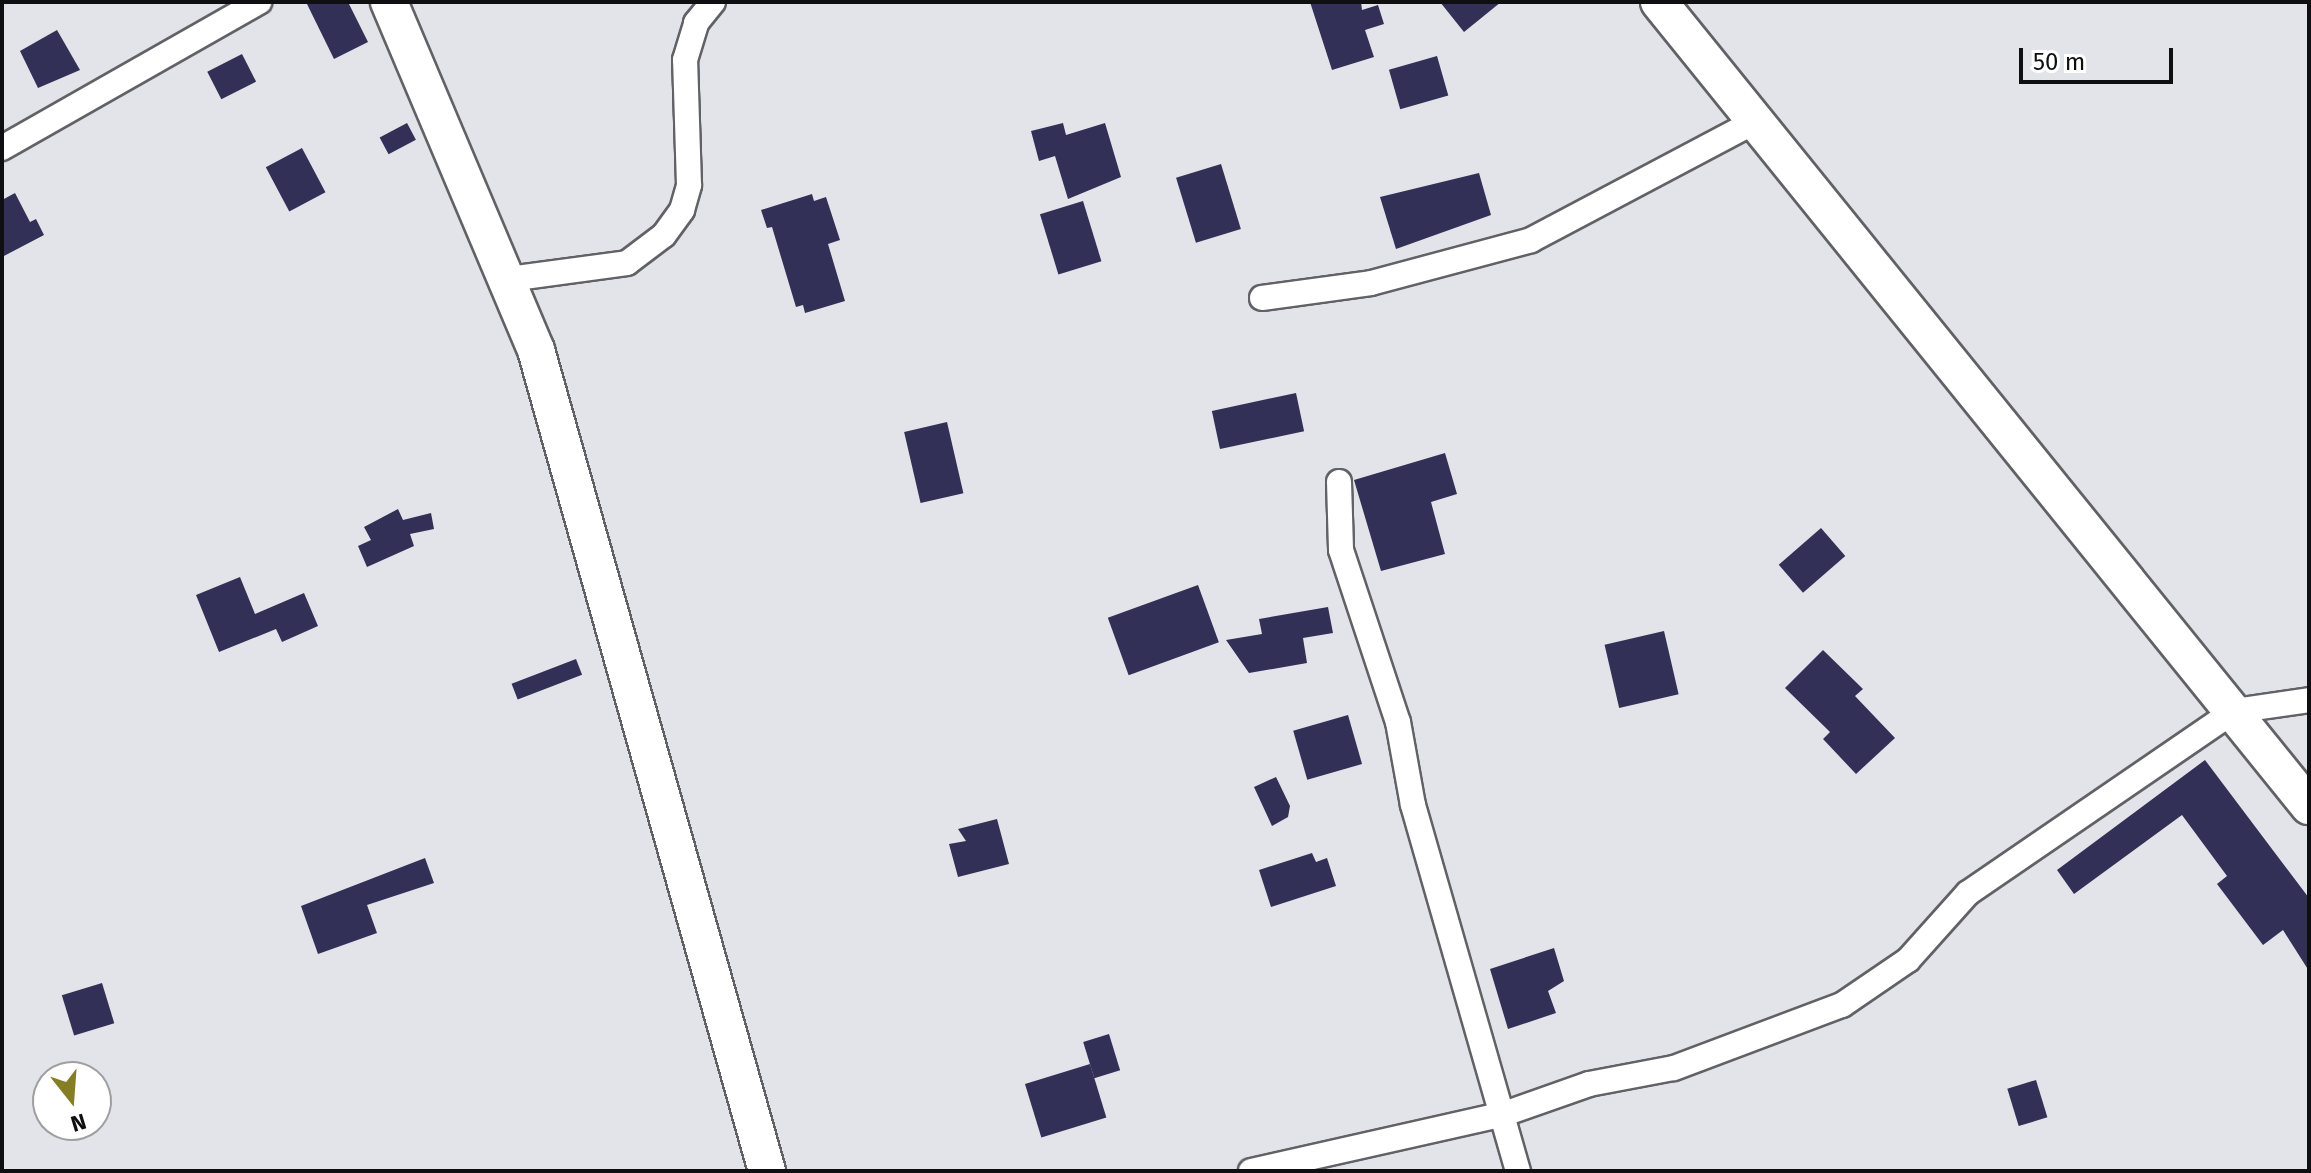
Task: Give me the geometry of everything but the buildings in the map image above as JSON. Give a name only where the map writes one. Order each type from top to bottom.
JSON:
[{"type":"street","points":[[2,148],[259,2]]},
{"type":"street","points":[[389,2],[509,279],[565,447],[767,1171]]},
{"type":"street","points":[[509,279],[627,263],[664,235],[682,210],[689,185],[685,60],[696,23],[713,2]]},
{"type":"street","points":[[1659,2],[2309,806]]},
{"type":"street","points":[[1262,298],[1371,283],[1531,240],[1756,121]]},
{"type":"street","points":[[1339,482],[1341,550],[1398,722],[1413,805],[1518,1171]]},
{"type":"street","points":[[1251,1171],[1504,1114],[1589,1084],[1674,1068],[1842,1005],[1908,960],[1968,893],[2234,711],[2309,700]]}]
